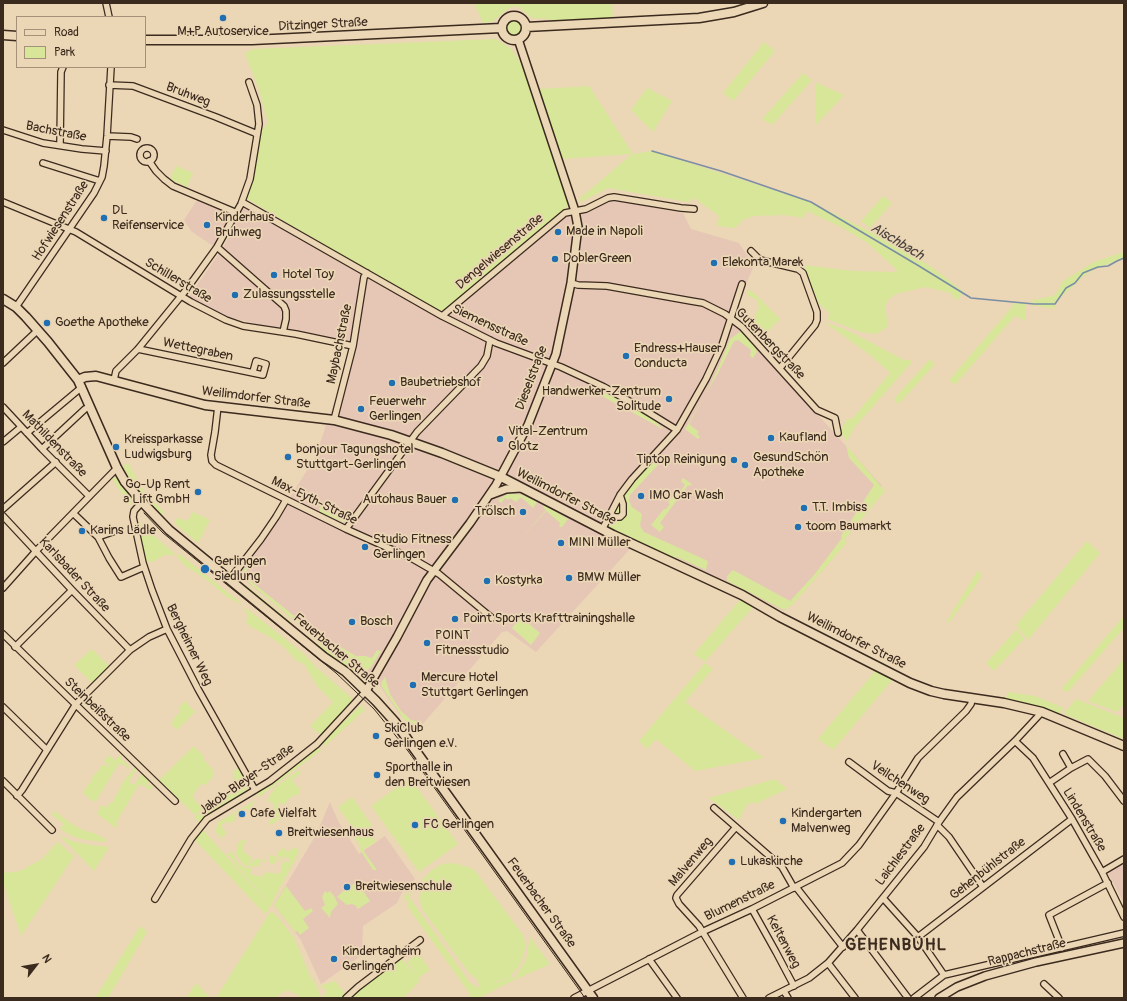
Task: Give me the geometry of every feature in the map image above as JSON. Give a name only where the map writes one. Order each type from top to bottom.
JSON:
[{"type":"main road","points":[[526,28],[699,18],[734,12],[763,3]]},
{"type":"main road","points":[[513,15],[524,20],[526,28],[524,35],[518,40],[510,40],[502,32],[501,28],[506,18],[513,15]]},
{"type":"main road","name":"Ditzinger Straße","points":[[146,40],[252,40],[501,28]]},
{"type":"main road","points":[[3,35],[16,36]]},
{"type":"main road","points":[[3,299],[16,307],[38,330],[78,380]]},
{"type":"main road","name":"Weilimdorfer Straße","points":[[78,380],[85,377],[96,376],[205,405],[334,420],[411,442],[501,477],[602,530],[742,595],[910,683],[931,691],[1021,706],[1042,712],[1124,746]]},
{"type":"main road","name":"Feuerbacher Straße","points":[[78,380],[117,468],[125,482],[169,530],[324,657],[346,672],[395,722],[593,998]]},
{"type":"street","points":[[106,3],[109,16]]},
{"type":"street","name":"Dieselstraße","points":[[366,691],[427,580],[490,495],[501,477],[528,425],[556,354],[571,283],[578,227],[575,211],[518,40]]},
{"type":"street","points":[[60,146],[61,72],[63,68]]},
{"type":"street","name":"Hofwiesenstraße","points":[[16,307],[94,193],[100,181],[106,151],[110,68]]},
{"type":"street","points":[[114,380],[116,371],[138,349],[182,296],[217,247],[242,202],[250,179],[259,124],[258,112],[249,82]]},
{"type":"street","name":"Bruhweg","points":[[109,85],[133,86],[216,117],[257,135]]},
{"type":"street","name":"Bachstraße","points":[[3,130],[22,137],[60,146],[106,151]]},
{"type":"street","points":[[107,136],[131,137],[137,139]]},
{"type":"street","points":[[149,161],[156,171],[173,186],[237,213]]},
{"type":"street","points":[[43,163],[100,181]]},
{"type":"street","points":[[575,211],[586,209],[608,198],[614,197],[694,209]]},
{"type":"street","name":"Schillerstraße","points":[[3,202],[70,229],[211,314],[243,326],[284,332],[353,346]]},
{"type":"street","name":"Siemensstraße","points":[[242,202],[442,316],[490,340],[568,370],[621,396],[677,430]]},
{"type":"street","name":"Dengelwiesenstraße","points":[[442,316],[560,216],[565,213],[575,211]]},
{"type":"street","points":[[217,247],[284,306],[286,311],[284,332]]},
{"type":"street","points":[[751,251],[760,260],[798,269],[803,273],[817,312],[816,325],[780,368]]},
{"type":"street","name":"Maybachstraße","points":[[334,420],[353,346],[364,277],[367,273]]},
{"type":"street","name":"Gutenbergstraße","points":[[571,283],[578,285],[620,288],[697,302],[713,308],[731,318],[742,327],[817,410],[835,418],[838,433]]},
{"type":"street","points":[[602,530],[620,495],[632,479],[677,430],[706,379],[722,345],[742,284]]},
{"type":"street","points":[[3,363],[38,330]]},
{"type":"street","points":[[346,529],[417,432],[481,366],[487,356],[490,340]]},
{"type":"street","name":"Wettegraben","points":[[138,349],[253,372]]},
{"type":"street","points":[[27,433],[82,387]]},
{"type":"street","name":"Max-Eyth-Straße","points":[[218,406],[211,455],[212,461],[216,466],[346,529],[413,559],[433,571],[492,618]]},
{"type":"street","name":"Mathildenstraße","points":[[3,407],[89,496]]},
{"type":"street","points":[[42,449],[85,409],[90,407]]},
{"type":"street","points":[[3,442],[21,427]]},
{"type":"street","points":[[3,509],[56,462]]},
{"type":"street","points":[[3,588],[36,551],[117,468]]},
{"type":"street","points":[[490,495],[499,491],[521,488]]},
{"type":"street","points":[[609,514],[620,517],[623,514],[623,504],[620,495]]},
{"type":"street","points":[[230,579],[261,539],[286,500]]},
{"type":"street","name":"Bergheimer Weg","points":[[142,502],[133,514],[144,567],[151,589],[167,629],[198,689],[255,790]]},
{"type":"street","points":[[73,514],[98,537],[108,558],[121,577],[144,567]]},
{"type":"street","name":"Karlsbader Straße","points":[[3,516],[130,650]]},
{"type":"street","points":[[98,537],[118,530]]},
{"type":"street","points":[[16,647],[72,590]]},
{"type":"street","points":[[17,796],[76,704],[130,650],[149,637],[167,629]]},
{"type":"street","name":"Steinbeißstraße","points":[[3,634],[175,801]]},
{"type":"street","name":"Jakob-Bleyer-Straße","points":[[155,899],[176,864],[207,819],[236,803],[270,781],[318,744],[366,691]]},
{"type":"street","name":"Blumenstraße","points":[[575,998],[702,932],[752,909],[842,863],[851,855],[896,793],[918,758],[966,711],[971,704],[972,698]]},
{"type":"street","points":[[3,707],[47,750]]},
{"type":"street","name":"Laichlestraße","points":[[769,998],[809,978],[828,963],[858,930],[924,847],[938,823],[957,797],[1015,741],[1042,712]]},
{"type":"street","name":"Lindenstraße","points":[[1015,741],[1033,758],[1072,819],[1108,883],[1124,917]]},
{"type":"street","points":[[1063,754],[1071,768]]},
{"type":"street","points":[[1049,783],[1071,768],[1088,759],[1105,776],[1124,801]]},
{"type":"street","name":"Veilchenweg","points":[[849,762],[938,823],[984,887]]},
{"type":"street","points":[[3,781],[52,830]]},
{"type":"street","points":[[714,808],[782,867],[795,887],[843,947]]},
{"type":"street","name":"Gehenbühlstraße","points":[[918,937],[1072,819]]},
{"type":"street","name":"Malvenweg","points":[[702,932],[692,917],[679,904],[676,898],[736,827]]},
{"type":"street","points":[[1102,872],[1124,859]]},
{"type":"street","points":[[1062,948],[1049,915],[1108,883]]},
{"type":"street","points":[[882,898],[918,937],[944,975]]},
{"type":"street","name":"Keltenweg","points":[[752,909],[794,986]]},
{"type":"street","points":[[858,930],[908,998]]},
{"type":"street","points":[[702,932],[743,998]]},
{"type":"street","points":[[914,998],[944,975],[1124,933]]},
{"type":"street","points":[[346,998],[358,987],[420,940]]},
{"type":"street","name":"Rappachstraße","points":[[939,998],[957,987],[985,976],[1036,962],[1124,943]]},
{"type":"street","points":[[649,959],[677,998]]},
{"type":"street","points":[[828,963],[855,998]]},
{"type":"street","points":[[1044,984],[1059,998]]},
{"type":"street","points":[[784,991],[788,998]]},
{"type":"shaded area","points":[[611,199],[683,213],[691,229],[739,243],[754,266],[731,318],[882,486],[822,570],[784,611],[605,522],[602,530],[634,543],[630,549],[536,652],[507,631],[502,632],[421,726],[401,716],[376,680],[236,574],[264,539],[316,456],[342,383],[348,350],[347,341],[261,325],[220,315],[189,297],[224,246],[246,200],[410,295],[504,261],[563,212]]},
{"type":"shaded area","name":"Kinderhaus Bruhweg","points":[[197,200],[231,213],[224,229],[213,246],[191,231],[184,220]]},
{"type":"shaded area","name":"Breitwiesenschule","points":[[330,802],[338,821],[359,854],[385,836],[415,879],[401,894],[397,903],[363,926],[362,955],[321,984],[301,940],[274,905],[316,835]]},
{"type":"shaded area","points":[[1124,862],[1124,903],[1108,873]]},
{"type":"green space","points":[[474,3],[612,3],[613,20],[553,24],[550,19],[532,18],[517,6],[509,8],[492,22],[483,23]]},
{"type":"green space","points":[[514,19],[520,22],[523,28],[520,34],[514,37],[508,34],[505,28],[508,22]]},
{"type":"green space","points":[[496,39],[511,49],[519,60],[530,83],[546,140],[568,197],[568,206],[440,313],[247,199],[261,131],[268,123],[259,90],[245,53],[253,49]]},
{"type":"green space","points":[[764,42],[775,51],[733,101],[723,93]]},
{"type":"green space","points":[[803,73],[812,80],[772,125],[762,119]]},
{"type":"green space","points":[[815,82],[844,95],[815,126]]},
{"type":"green space","points":[[589,86],[633,154],[652,151],[811,202],[899,246],[933,268],[964,292],[956,301],[951,293],[925,287],[896,294],[889,299],[885,306],[888,325],[886,328],[876,334],[861,332],[827,319],[830,313],[818,303],[804,265],[853,271],[897,272],[895,268],[866,242],[841,227],[807,211],[803,218],[785,215],[754,216],[743,220],[735,228],[717,226],[719,216],[694,198],[688,202],[608,188],[581,202],[579,199],[632,154],[562,159],[539,89]]},
{"type":"green space","points":[[647,88],[672,101],[653,132],[631,110]]},
{"type":"green space","points":[[176,166],[193,173],[187,187],[170,179]]},
{"type":"green space","points":[[883,196],[892,203],[870,228],[861,221]]},
{"type":"green space","points":[[1124,252],[1124,258],[1095,269],[1085,275],[1058,300],[1054,309],[1032,305],[1031,301],[1055,295],[1063,281],[1094,262]]},
{"type":"green space","points":[[748,290],[753,292],[780,319],[760,339],[739,317],[739,315],[750,320],[754,318],[759,307],[757,300],[747,295]]},
{"type":"green space","points":[[1016,302],[1026,304],[1026,321],[1015,316],[955,385],[949,380]]},
{"type":"green space","points":[[824,322],[847,330],[904,360],[910,360],[912,362],[854,428],[847,441],[840,432],[847,419],[852,419],[890,373],[870,355]]},
{"type":"green space","points":[[741,331],[755,347],[757,352],[753,358],[750,356],[751,350],[738,340],[734,341],[706,394],[730,339]]},
{"type":"green space","points":[[930,359],[935,364],[899,404],[894,399]]},
{"type":"green space","points":[[603,392],[636,409],[655,421],[662,428],[660,429],[659,427],[602,396]]},
{"type":"green space","points":[[706,395],[689,424],[699,432],[697,434],[700,437],[698,439],[685,429]]},
{"type":"green space","points":[[846,445],[885,491],[844,540],[847,542],[837,554],[792,605],[784,610],[727,581],[727,576],[733,570],[790,601],[814,575],[842,538],[841,536],[874,485],[849,458]]},
{"type":"green space","points":[[652,458],[658,465],[630,495],[629,501],[632,507],[642,514],[640,526],[644,532],[708,561],[706,570],[677,557],[673,560],[623,540],[608,527],[609,514],[620,495]]},
{"type":"green space","points":[[128,463],[144,491],[163,511],[164,515],[160,513],[130,479],[123,466]]},
{"type":"green space","points":[[116,476],[135,500],[130,505],[112,479]]},
{"type":"green space","points":[[683,478],[692,484],[690,486],[688,485],[660,523],[664,527],[660,532],[651,525],[670,504],[668,502],[675,493],[678,494],[685,485],[681,481]]},
{"type":"green space","points":[[509,493],[522,495],[537,502],[533,508],[521,497],[516,502],[510,498],[508,500],[505,498],[501,503],[498,500]]},
{"type":"green space","points":[[544,505],[568,519],[562,527],[559,527],[560,523],[546,511],[519,541],[546,510],[543,507]]},
{"type":"green space","points":[[321,506],[347,519],[352,512],[355,514],[350,520],[343,522],[320,512],[319,508]]},
{"type":"green space","points":[[193,512],[210,520],[198,543],[174,523],[177,518],[187,521]]},
{"type":"green space","points":[[136,520],[175,555],[165,555],[152,562],[147,562]]},
{"type":"green space","points":[[1087,541],[1100,553],[1028,640],[1016,625]]},
{"type":"green space","points":[[180,554],[242,605],[227,597],[207,580],[184,565],[178,558],[177,555]]},
{"type":"green space","points":[[245,568],[247,568],[246,574],[248,579],[312,630],[356,656],[372,658],[377,650],[381,651],[371,667],[363,675],[356,673],[325,652],[245,587],[247,586],[326,651],[306,630],[242,577],[242,572]]},
{"type":"green space","points":[[978,570],[982,576],[949,623],[947,621]]},
{"type":"green space","points":[[740,600],[753,607],[705,662],[694,654]]},
{"type":"green space","points":[[244,608],[304,654],[316,667],[355,701],[322,736],[310,726],[333,702],[317,686],[304,664],[297,661],[283,646],[251,627],[246,622],[248,616]]},
{"type":"green space","points":[[1124,616],[1124,628],[1068,692],[1061,689]]},
{"type":"green space","points":[[521,617],[540,633],[531,645],[512,628]]},
{"type":"green space","points":[[1017,629],[1024,639],[994,671],[986,663]]},
{"type":"green space","points":[[92,649],[109,666],[92,683],[74,665]]},
{"type":"green space","points":[[1124,659],[1124,704],[1117,712],[1088,701]]},
{"type":"green space","points":[[705,663],[713,669],[685,702],[764,758],[695,771],[656,739],[647,749],[639,741]]},
{"type":"green space","points":[[876,670],[894,678],[833,750],[818,739]]},
{"type":"green space","points":[[385,677],[390,694],[401,711],[411,720],[422,722],[412,731],[382,687],[381,683]]},
{"type":"green space","points":[[1008,692],[1035,696],[1064,708],[1059,715],[1005,700]]},
{"type":"green space","points":[[1076,699],[1124,718],[1124,739],[1066,715],[1065,712]]},
{"type":"green space","points":[[185,701],[195,712],[177,730],[171,724],[174,720],[173,719],[181,711],[178,708]]},
{"type":"green space","points":[[361,705],[365,710],[325,746],[321,743]]},
{"type":"green space","points":[[317,744],[321,750],[259,797],[255,790]]},
{"type":"green space","points":[[194,746],[203,755],[204,760],[214,771],[214,776],[205,785],[201,784],[193,795],[195,801],[201,806],[202,810],[195,815],[159,780]]},
{"type":"green space","points":[[122,754],[121,759],[130,767],[129,768],[119,763],[96,801],[92,801],[83,793],[88,784],[90,784],[90,781],[96,772],[98,772],[102,764],[108,767],[109,765],[104,761],[108,755],[115,760]]},
{"type":"green space","points":[[241,766],[247,788],[242,795],[202,825],[194,817],[229,789],[233,783],[234,771]]},
{"type":"green space","points":[[135,767],[136,770],[129,782],[134,785],[141,775],[143,775],[149,781],[146,785],[150,787],[151,783],[153,786],[151,790],[139,784],[116,823],[118,824],[116,828],[97,814],[101,805],[106,807],[105,810],[110,803],[112,803],[123,782]]},
{"type":"green space","points":[[299,770],[301,773],[292,780],[298,788],[301,786],[298,796],[295,795],[287,800],[286,804],[279,803],[278,809],[281,811],[280,815],[284,816],[271,825],[269,824],[269,820],[279,816],[275,817],[268,815],[272,816],[274,808],[273,803],[269,802],[268,800],[274,788]]},
{"type":"green space","name":"FC Gerlingen","points":[[410,778],[458,844],[419,872],[371,806]]},
{"type":"green space","points":[[775,779],[787,789],[755,804],[753,802],[748,804],[739,820],[709,798]]},
{"type":"green space","points":[[352,797],[372,825],[363,832],[367,829],[376,842],[363,850],[377,870],[373,870],[359,848],[361,847],[355,838],[358,835],[338,807]]},
{"type":"green space","points":[[256,800],[248,811],[246,808],[234,815],[236,819],[229,824],[227,821],[221,825],[227,834],[218,839],[219,834],[215,833],[218,822]]},
{"type":"green space","points":[[53,810],[72,824],[106,839],[105,842],[74,837],[60,829],[64,824],[52,815]]},
{"type":"green space","points":[[202,829],[269,904],[270,907],[265,914],[194,839]]},
{"type":"green space","points":[[59,835],[72,841],[109,847],[94,871]]},
{"type":"green space","points":[[59,839],[36,874],[58,842],[74,856],[21,936],[3,882],[3,873],[20,871],[42,859]]},
{"type":"green space","points":[[242,840],[246,841],[244,844],[244,852],[252,858],[249,865],[246,866],[235,853],[237,844]]},
{"type":"green space","points":[[283,847],[287,852],[296,847],[299,852],[271,906],[227,854],[231,852],[233,853],[237,862],[245,868],[249,868],[250,864],[256,859],[266,860],[266,862],[260,861],[259,866],[252,866],[250,874],[263,877],[265,872],[280,874],[283,860],[276,859],[275,864],[269,863],[270,855],[283,859],[287,863],[289,862],[290,860],[288,858],[277,856],[277,852]]},
{"type":"green space","points":[[454,863],[471,868],[476,872],[523,935],[526,945],[518,968],[510,976],[499,981],[492,981],[499,982],[511,976],[514,979],[526,960],[530,937],[550,964],[479,998],[469,998],[470,994],[407,906],[409,904],[404,897],[410,892],[411,894],[409,897],[471,984],[473,984],[476,988],[480,985],[477,981],[478,979],[473,977],[466,969],[422,909],[420,899],[424,878],[432,870],[442,864]]},
{"type":"green space","points":[[357,882],[370,901],[358,909],[355,905],[347,905],[337,897],[344,890]]},
{"type":"green space","points":[[286,886],[305,911],[311,908],[313,911],[303,919],[309,928],[300,935],[297,931],[295,932],[274,905]]},
{"type":"green space","points":[[325,891],[327,893],[330,891],[338,904],[331,912],[330,918],[321,908],[325,905],[322,897]]},
{"type":"green space","points":[[270,912],[274,913],[279,918],[294,938],[321,998],[301,998],[297,994],[288,990],[280,994],[277,998],[216,998]]},
{"type":"green space","points":[[142,927],[147,932],[108,998],[95,998],[139,928]]},
{"type":"green space","points":[[418,953],[430,970],[418,978],[420,981],[403,998],[350,998],[373,978],[401,958],[418,977],[407,962]]},
{"type":"green space","points":[[335,981],[345,994],[340,998],[324,998],[323,997],[327,991],[320,986]]},
{"type":"green space","points":[[196,983],[210,998],[186,998]]},
{"type":"waterway","name":"Aischbach","points":[[652,151],[721,171],[811,202],[971,298],[1034,304],[1055,304],[1066,288],[1075,283],[1083,273],[1098,267],[1108,266],[1124,258]]},
{"type":"tram line","points":[[144,513],[163,533],[336,673],[374,709],[408,751],[585,998]]},
{"type":"place","name":"M+P Autoservice","points":[[223,18]]},
{"type":"place","name":"DL Reifenservice","points":[[104,218]]},
{"type":"place","name":"Kinderhaus Bruhweg","points":[[207,225]]},
{"type":"place","name":"Made in Napoli","points":[[558,232]]},
{"type":"place","name":"DoblerGreen","points":[[555,259]]},
{"type":"place","name":"Elekonta Marek","points":[[714,263]]},
{"type":"place","name":"Hotel Toy","points":[[274,275]]},
{"type":"place","name":"Zulassungsstelle","points":[[235,295]]},
{"type":"place","name":"Goethe Apotheke","points":[[47,323]]},
{"type":"place","name":"Endress+Hauser Conducta","points":[[626,356]]},
{"type":"place","name":"Baubetriebshof","points":[[392,383]]},
{"type":"place","name":"Handwerker-Zentrum Solitude","points":[[669,399]]},
{"type":"place","name":"Feuerwehr Gerlingen","points":[[361,409]]},
{"type":"place","name":"Kaufland","points":[[771,438]]},
{"type":"place","name":"Vital-Zentrum Glotz","points":[[500,439]]},
{"type":"place","name":"Kreissparkasse Ludwigsburg","points":[[116,447]]},
{"type":"place","name":"bonjour Tagungshotel Stuttgart-Gerlingen","points":[[288,457]]},
{"type":"place","name":"Tiptop Reinigung","points":[[734,460]]},
{"type":"place","name":"GesundSchön Apotheke","points":[[745,465]]},
{"type":"place","name":"Go-Up Rent a Lift GmbH","points":[[198,492]]},
{"type":"place","name":"IMO Car Wash","points":[[641,496]]},
{"type":"place","name":"Autohaus Bauer","points":[[455,500]]},
{"type":"place","name":"T.T. Imbiss","points":[[804,508]]},
{"type":"place","name":"Trölsch","points":[[523,512]]},
{"type":"place","name":"toom Baumarkt","points":[[798,527]]},
{"type":"place","name":"Karins Lädle","points":[[82,531]]},
{"type":"place","name":"MINI Müller","points":[[561,543]]},
{"type":"place","name":"Studio Fitness Gerlingen","points":[[365,547]]},
{"type":"place","name":"Gerlingen Siedlung","points":[[205,569]]},
{"type":"place","name":"BMW Müller","points":[[569,578]]},
{"type":"place","name":"Kostyrka","points":[[487,581]]},
{"type":"place","name":"Point Sports Krafttrainingshalle","points":[[455,619]]},
{"type":"place","name":"Bosch","points":[[352,622]]},
{"type":"place","name":"POINT Fitnessstudio","points":[[427,643]]},
{"type":"place","name":"Mercure Hotel Stuttgart Gerlingen","points":[[413,685]]},
{"type":"place","name":"SkiClub Gerlingen e.V.","points":[[376,736]]},
{"type":"place","name":"Sporthalle in den Breitwiesen","points":[[377,775]]},
{"type":"place","name":"Cafe Vielfalt","points":[[242,814]]},
{"type":"place","name":"Kindergarten Malvenweg","points":[[783,821]]},
{"type":"place","name":"FC Gerlingen","points":[[415,825]]},
{"type":"place","name":"Breitwiesenhaus","points":[[279,833]]},
{"type":"place","name":"Lukaskirche","points":[[732,862]]},
{"type":"place","name":"Breitwiesenschule","points":[[347,887]]},
{"type":"place","name":"Kindertagheim Gerlingen","points":[[334,959]]},
{"type":"district","name":"GEHENBÜHL","points":[[896,946]]}]
